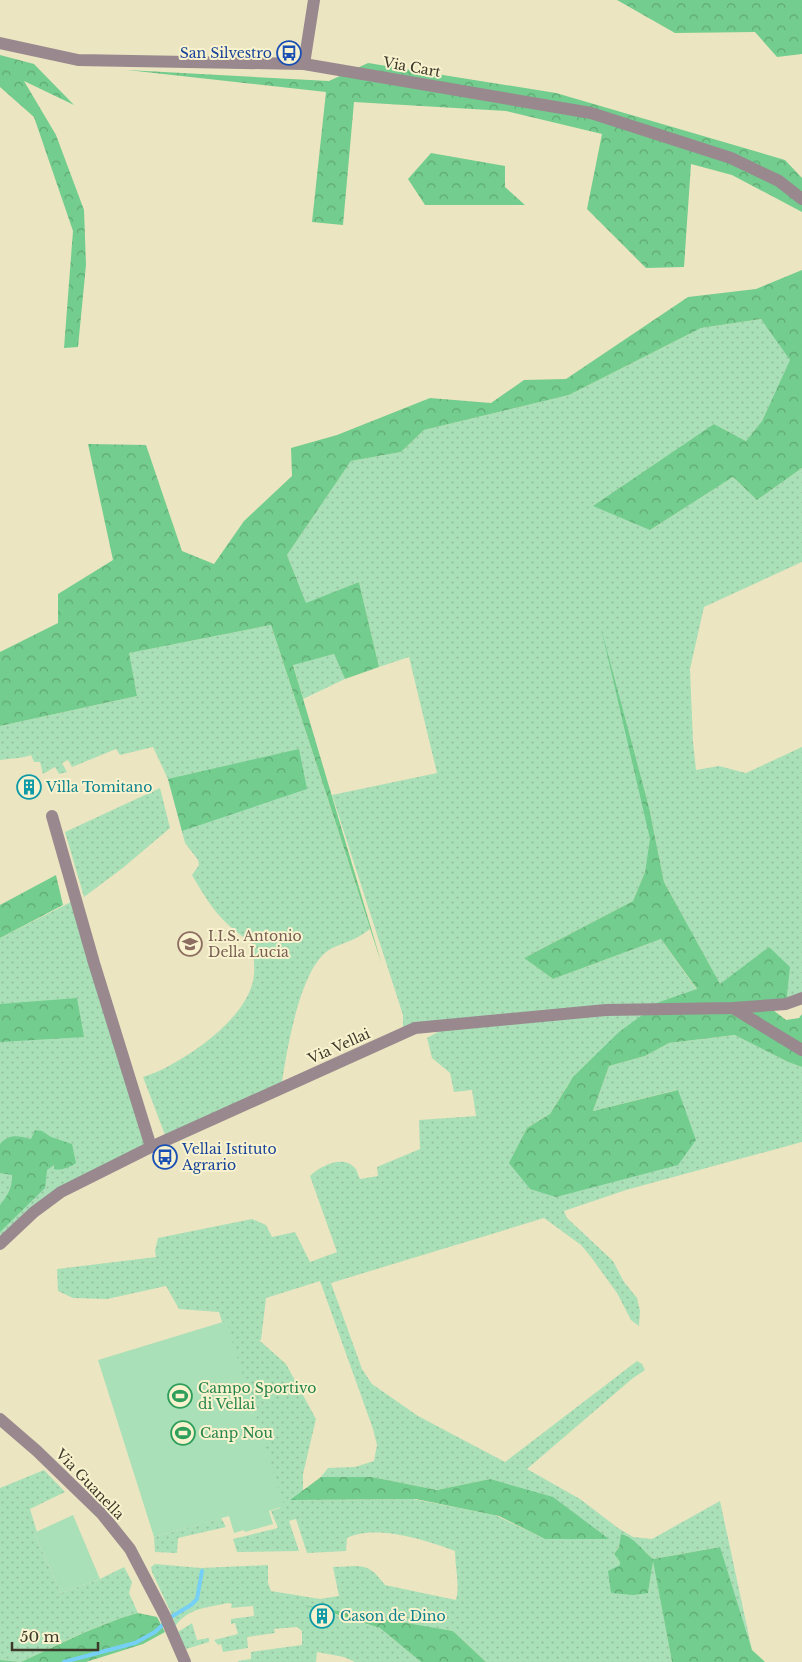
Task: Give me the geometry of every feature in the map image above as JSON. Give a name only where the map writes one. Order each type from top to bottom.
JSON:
[{"type":"street","points":[[304,64],[314,0]]},
{"type":"street","name":"Via Cart","points":[[0,44],[78,60],[304,64],[591,113],[731,158],[779,181],[802,199]]},
{"type":"street","points":[[52,816],[94,963],[151,1148]]},
{"type":"street","name":"Via Vellai","points":[[0,1244],[34,1212],[61,1192],[151,1148],[415,1028],[606,1010],[733,1008],[786,1004],[802,998]]},
{"type":"street","points":[[733,1008],[802,1050]]},
{"type":"street","name":"Via Guanella","points":[[0,1420],[36,1451],[102,1514],[137,1560],[168,1622],[185,1662]]},
{"type":"green space","points":[[617,0],[802,0],[802,54],[777,57],[755,32],[675,33]]},
{"type":"green space","points":[[0,55],[34,64],[74,105],[24,81],[56,135],[84,210],[86,265],[78,347],[64,348],[73,231],[34,117],[0,87]]},
{"type":"green space","points":[[368,63],[556,93],[785,160],[802,178],[802,212],[732,175],[691,164],[684,267],[646,268],[587,209],[602,134],[506,111],[354,102],[343,225],[312,222],[326,92],[127,70],[329,81]]},
{"type":"green space","points":[[431,153],[505,166],[505,187],[525,205],[425,205],[408,179]]},
{"type":"green space","points":[[802,270],[802,468],[757,500],[733,477],[650,530],[593,506],[714,424],[746,441],[762,421],[790,360],[761,319],[701,328],[569,395],[424,430],[401,452],[351,461],[287,555],[306,603],[359,582],[379,667],[345,679],[334,654],[293,665],[382,965],[271,625],[129,653],[137,696],[0,726],[0,652],[58,623],[58,594],[113,560],[88,444],[146,445],[182,551],[214,564],[244,521],[292,476],[291,448],[337,435],[430,398],[491,403],[524,380],[566,379],[688,297],[756,289]]},
{"type":"green space","points":[[761,319],[791,359],[762,421],[746,441],[714,424],[650,530],[733,477],[757,500],[802,468],[802,562],[704,607],[690,669],[696,770],[719,766],[746,773],[802,747],[802,998],[786,1004],[770,947],[720,985],[664,882],[649,807],[607,652],[651,839],[645,872],[633,901],[524,958],[553,979],[661,939],[697,990],[645,1007],[403,1028],[403,1015],[332,795],[437,773],[409,657],[379,667],[359,582],[306,604],[287,555],[351,461],[401,452],[424,430],[569,395],[701,328]]},
{"type":"green space","points":[[271,625],[370,929],[356,938],[329,950],[319,960],[310,974],[296,1011],[282,1082],[165,1135],[143,1077],[180,1060],[194,1051],[208,1041],[233,1017],[250,989],[254,975],[253,944],[233,929],[218,914],[192,875],[199,865],[198,860],[185,843],[168,779],[153,747],[120,755],[116,749],[72,767],[68,760],[62,763],[67,772],[59,774],[55,767],[43,774],[40,762],[34,762],[31,755],[0,760],[0,726],[137,696],[128,653]]},
{"type":"green space","points":[[601,628],[649,807],[664,882],[720,984],[769,947],[790,967],[786,1004],[645,1007],[697,989],[661,939],[553,979],[524,958],[633,901],[645,872],[650,839]]},
{"type":"green space","points":[[334,654],[345,679],[303,699],[293,664]]},
{"type":"green space","points":[[299,749],[307,789],[182,831],[168,779]]},
{"type":"green space","points":[[160,788],[170,828],[124,867],[84,897],[65,832]]},
{"type":"green space","points":[[56,875],[63,905],[0,938],[0,905]]},
{"type":"green space","points":[[71,902],[146,1142],[143,1148],[88,1174],[4,1236],[0,1235],[0,938]]},
{"type":"green space","points":[[77,998],[84,1037],[0,1042],[0,1004]]},
{"type":"green space","points":[[773,1010],[786,1020],[799,1018],[802,1014],[802,1067],[788,1062],[735,1035],[669,1043],[645,1056],[609,1066],[593,1111],[678,1090],[696,1140],[678,1165],[556,1197],[530,1189],[509,1163],[527,1128],[550,1114],[573,1077],[619,1032],[645,1013]]},
{"type":"green space","points":[[645,1013],[569,1083],[550,1114],[527,1128],[510,1163],[530,1189],[677,1090],[593,1111],[609,1066],[645,1056],[669,1043],[736,1035],[788,1062],[802,1067],[802,1142],[626,1190],[564,1211],[567,1218],[613,1261],[624,1282],[637,1298],[640,1311],[639,1326],[631,1320],[617,1293],[581,1245],[544,1218],[331,1283],[362,1369],[372,1384],[418,1416],[505,1462],[637,1361],[642,1364],[645,1370],[633,1378],[527,1469],[580,1499],[633,1537],[652,1539],[720,1501],[752,1650],[719,1547],[653,1559],[672,1662],[486,1662],[453,1631],[314,1608],[380,1628],[421,1662],[355,1662],[344,1657],[317,1652],[316,1662],[238,1662],[251,1659],[251,1652],[302,1645],[302,1631],[297,1627],[274,1629],[275,1633],[247,1637],[248,1648],[223,1652],[221,1644],[218,1645],[214,1640],[238,1634],[235,1623],[231,1624],[231,1619],[254,1616],[253,1606],[231,1608],[232,1604],[228,1603],[206,1607],[193,1612],[175,1626],[173,1617],[187,1607],[172,1615],[152,1572],[151,1567],[155,1564],[201,1568],[268,1565],[268,1583],[271,1591],[320,1599],[339,1596],[333,1567],[357,1566],[368,1568],[385,1585],[456,1600],[455,1551],[416,1538],[386,1533],[372,1533],[359,1534],[347,1538],[346,1551],[307,1553],[296,1519],[289,1521],[299,1551],[237,1552],[233,1539],[278,1528],[271,1511],[280,1508],[219,1312],[179,1309],[166,1286],[107,1299],[73,1298],[58,1291],[57,1269],[156,1257],[155,1250],[158,1238],[252,1219],[266,1225],[272,1237],[295,1232],[310,1262],[337,1252],[310,1176],[325,1165],[344,1162],[356,1169],[360,1179],[378,1176],[377,1167],[420,1149],[419,1120],[476,1116],[472,1090],[454,1092],[450,1073],[432,1058],[427,1038],[447,1027]],"holes":[[[320,1281],[377,1445],[374,1461],[355,1467],[328,1468],[321,1477],[372,1477],[437,1490],[490,1479],[545,1539],[495,1515],[413,1499],[303,1500],[303,1474],[316,1419],[286,1364],[259,1340],[261,1340],[266,1298]],[[626,1535],[653,1559],[648,1593],[620,1565],[614,1554]]]},
{"type":"green space","points":[[35,1130],[42,1131],[51,1137],[72,1144],[76,1163],[60,1169],[54,1169],[54,1165],[47,1170],[45,1188],[0,1232],[0,1205],[9,1191],[12,1175],[0,1173],[0,1144],[11,1137],[18,1136],[31,1139]]},
{"type":"green space","name":"Campo Sportivo di Vellai","points":[[226,1321],[284,1506],[269,1511],[273,1524],[245,1532],[244,1530],[234,1533],[229,1516],[154,1537],[98,1360]]},
{"type":"green space","points":[[44,1470],[65,1492],[30,1509],[37,1532],[34,1533],[61,1593],[100,1579],[124,1567],[132,1582],[129,1593],[138,1613],[80,1634],[21,1662],[0,1660],[0,1488]]},
{"type":"green space","points":[[321,1477],[372,1477],[437,1490],[490,1479],[553,1497],[609,1539],[545,1539],[499,1516],[416,1499],[290,1500]]},
{"type":"green space","points":[[73,1515],[100,1579],[61,1593],[34,1533]]},
{"type":"green space","points":[[221,1518],[226,1527],[178,1538],[177,1553],[155,1552],[154,1537]]},
{"type":"green space","points":[[621,1534],[634,1541],[653,1559],[720,1547],[752,1650],[765,1662],[672,1662],[653,1561],[648,1593],[633,1595],[611,1593],[608,1571],[620,1565],[614,1554],[619,1547]]},
{"type":"green space","points":[[303,1605],[453,1631],[486,1662],[421,1662],[380,1628]]},
{"type":"green space","points":[[138,1613],[157,1617],[165,1632],[143,1644],[86,1662],[21,1662],[83,1633]]},
{"type":"green space","points":[[192,1623],[197,1640],[209,1638],[209,1642],[186,1649],[178,1632]]},
{"type":"green space","points":[[0,1660],[21,1662],[0,1662]]},
{"type":"waterway","points":[[64,1662],[135,1643],[155,1632],[171,1617],[191,1605],[197,1599],[202,1571]]},
{"type":"place","name":"San Silvestro","points":[[289,53]]},
{"type":"place","name":"Villa Tomitano","points":[[29,787]]},
{"type":"place","name":"I.I.S. Antonio Della Lucia","points":[[190,944]]},
{"type":"place","name":"Vellai Istituto Agrario","points":[[165,1157]]},
{"type":"place","name":"Campo Sportivo di Vellai","points":[[180,1396]]},
{"type":"place","name":"Canp Nou","points":[[183,1433]]},
{"type":"place","name":"Cason de Dino","points":[[322,1616]]}]
